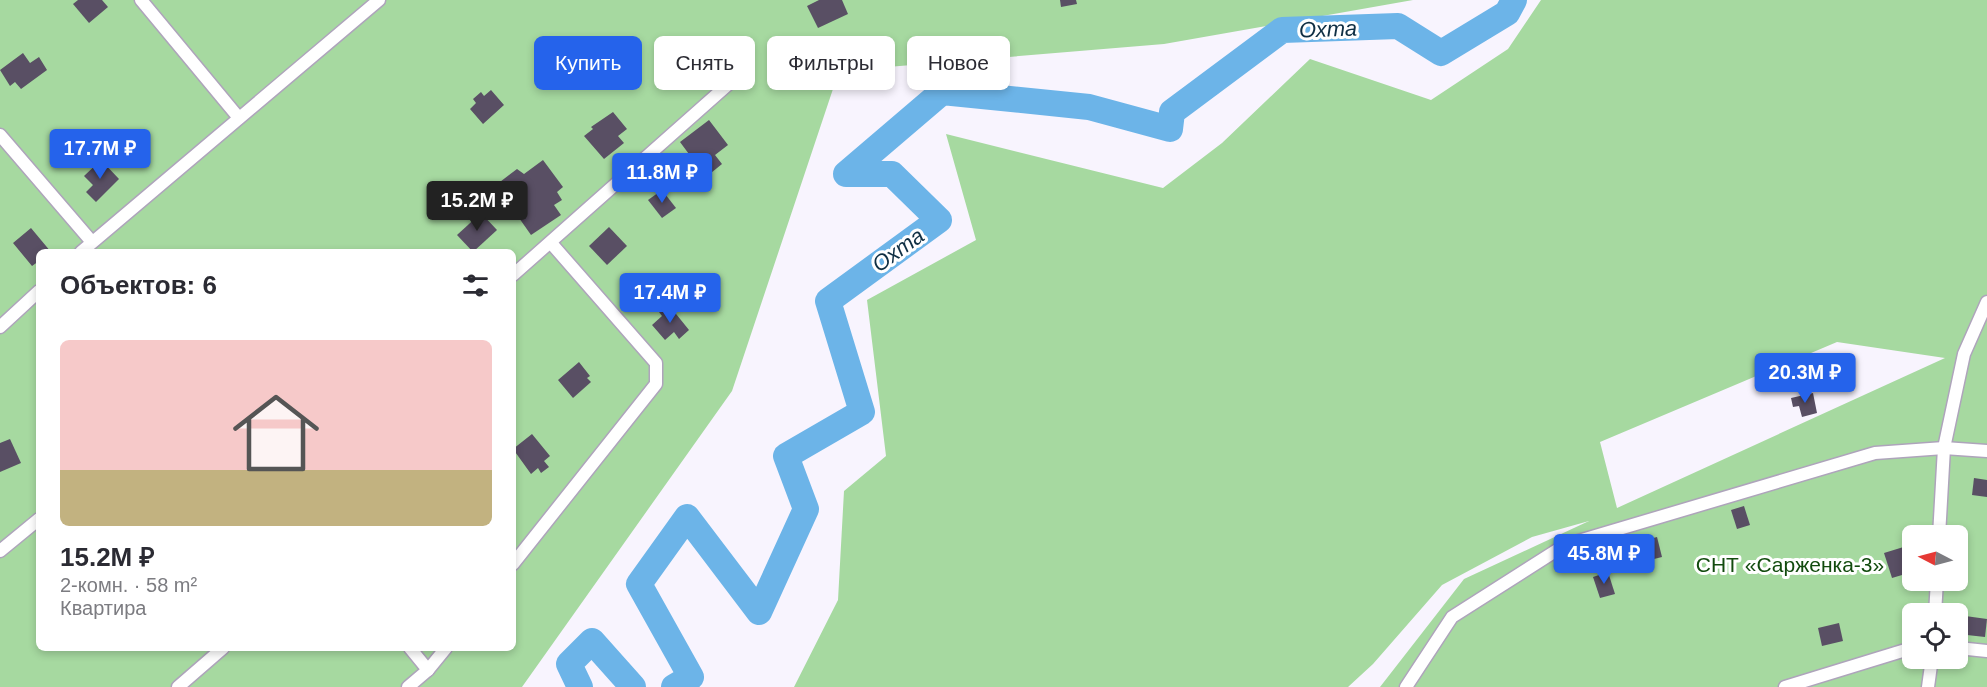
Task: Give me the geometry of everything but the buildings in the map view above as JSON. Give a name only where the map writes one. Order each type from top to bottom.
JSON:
[{"type":"street","points":[[141,0],[239,118]]},
{"type":"street","points":[[84,249],[379,0]]},
{"type":"street","points":[[516,272],[722,90]]},
{"type":"street","points":[[0,135],[92,242]]},
{"type":"street","points":[[516,560],[656,384],[656,363],[551,243]]},
{"type":"street","points":[[0,327],[36,294]]},
{"type":"street","points":[[1940,525],[1944,448],[1964,354],[1987,302]]},
{"type":"street","points":[[1407,687],[1452,617],[1565,545],[1875,453],[1944,448],[1987,451]]},
{"type":"street","points":[[0,551],[36,521]]},
{"type":"street","points":[[1968,649],[1987,651]]},
{"type":"street","points":[[178,687],[220,651]]},
{"type":"street","points":[[412,651],[428,670]]},
{"type":"street","points":[[408,687],[428,670],[444,651]]},
{"type":"street","points":[[1785,687],[1807,684],[1902,651]]},
{"type":"street","points":[[1928,687],[1930,669]]},
{"type":"green space","points":[[0,0],[1413,0],[1164,44],[1010,57],[1010,36],[907,36],[907,65],[895,66],[895,36],[767,36],[767,90],[833,90],[732,391],[522,687],[0,687]]},
{"type":"green space","name":"СНТ «Сарженка-3»","points":[[1541,0],[1987,0],[1987,687],[1380,687],[1464,579],[1589,521],[1532,537],[1442,585],[1373,664],[1348,687],[794,687],[838,600],[844,491],[886,456],[867,300],[976,240],[946,134],[1163,188],[1222,143],[1310,59],[1431,100],[1508,49]],"holes":[[[1837,342],[1945,358],[1617,508],[1600,442]]]},
{"type":"waterway","name":"Охта","points":[[674,687],[691,677],[639,584],[687,517],[759,612],[806,509],[786,456],[862,412],[828,301],[939,220],[892,174],[846,174],[942,92],[1089,107],[1170,129],[1172,112],[1282,30],[1398,26],[1441,53],[1507,13],[1514,0]]},
{"type":"waterway","name":"Охта","points":[[580,687],[569,664],[592,641],[633,687]]}]
